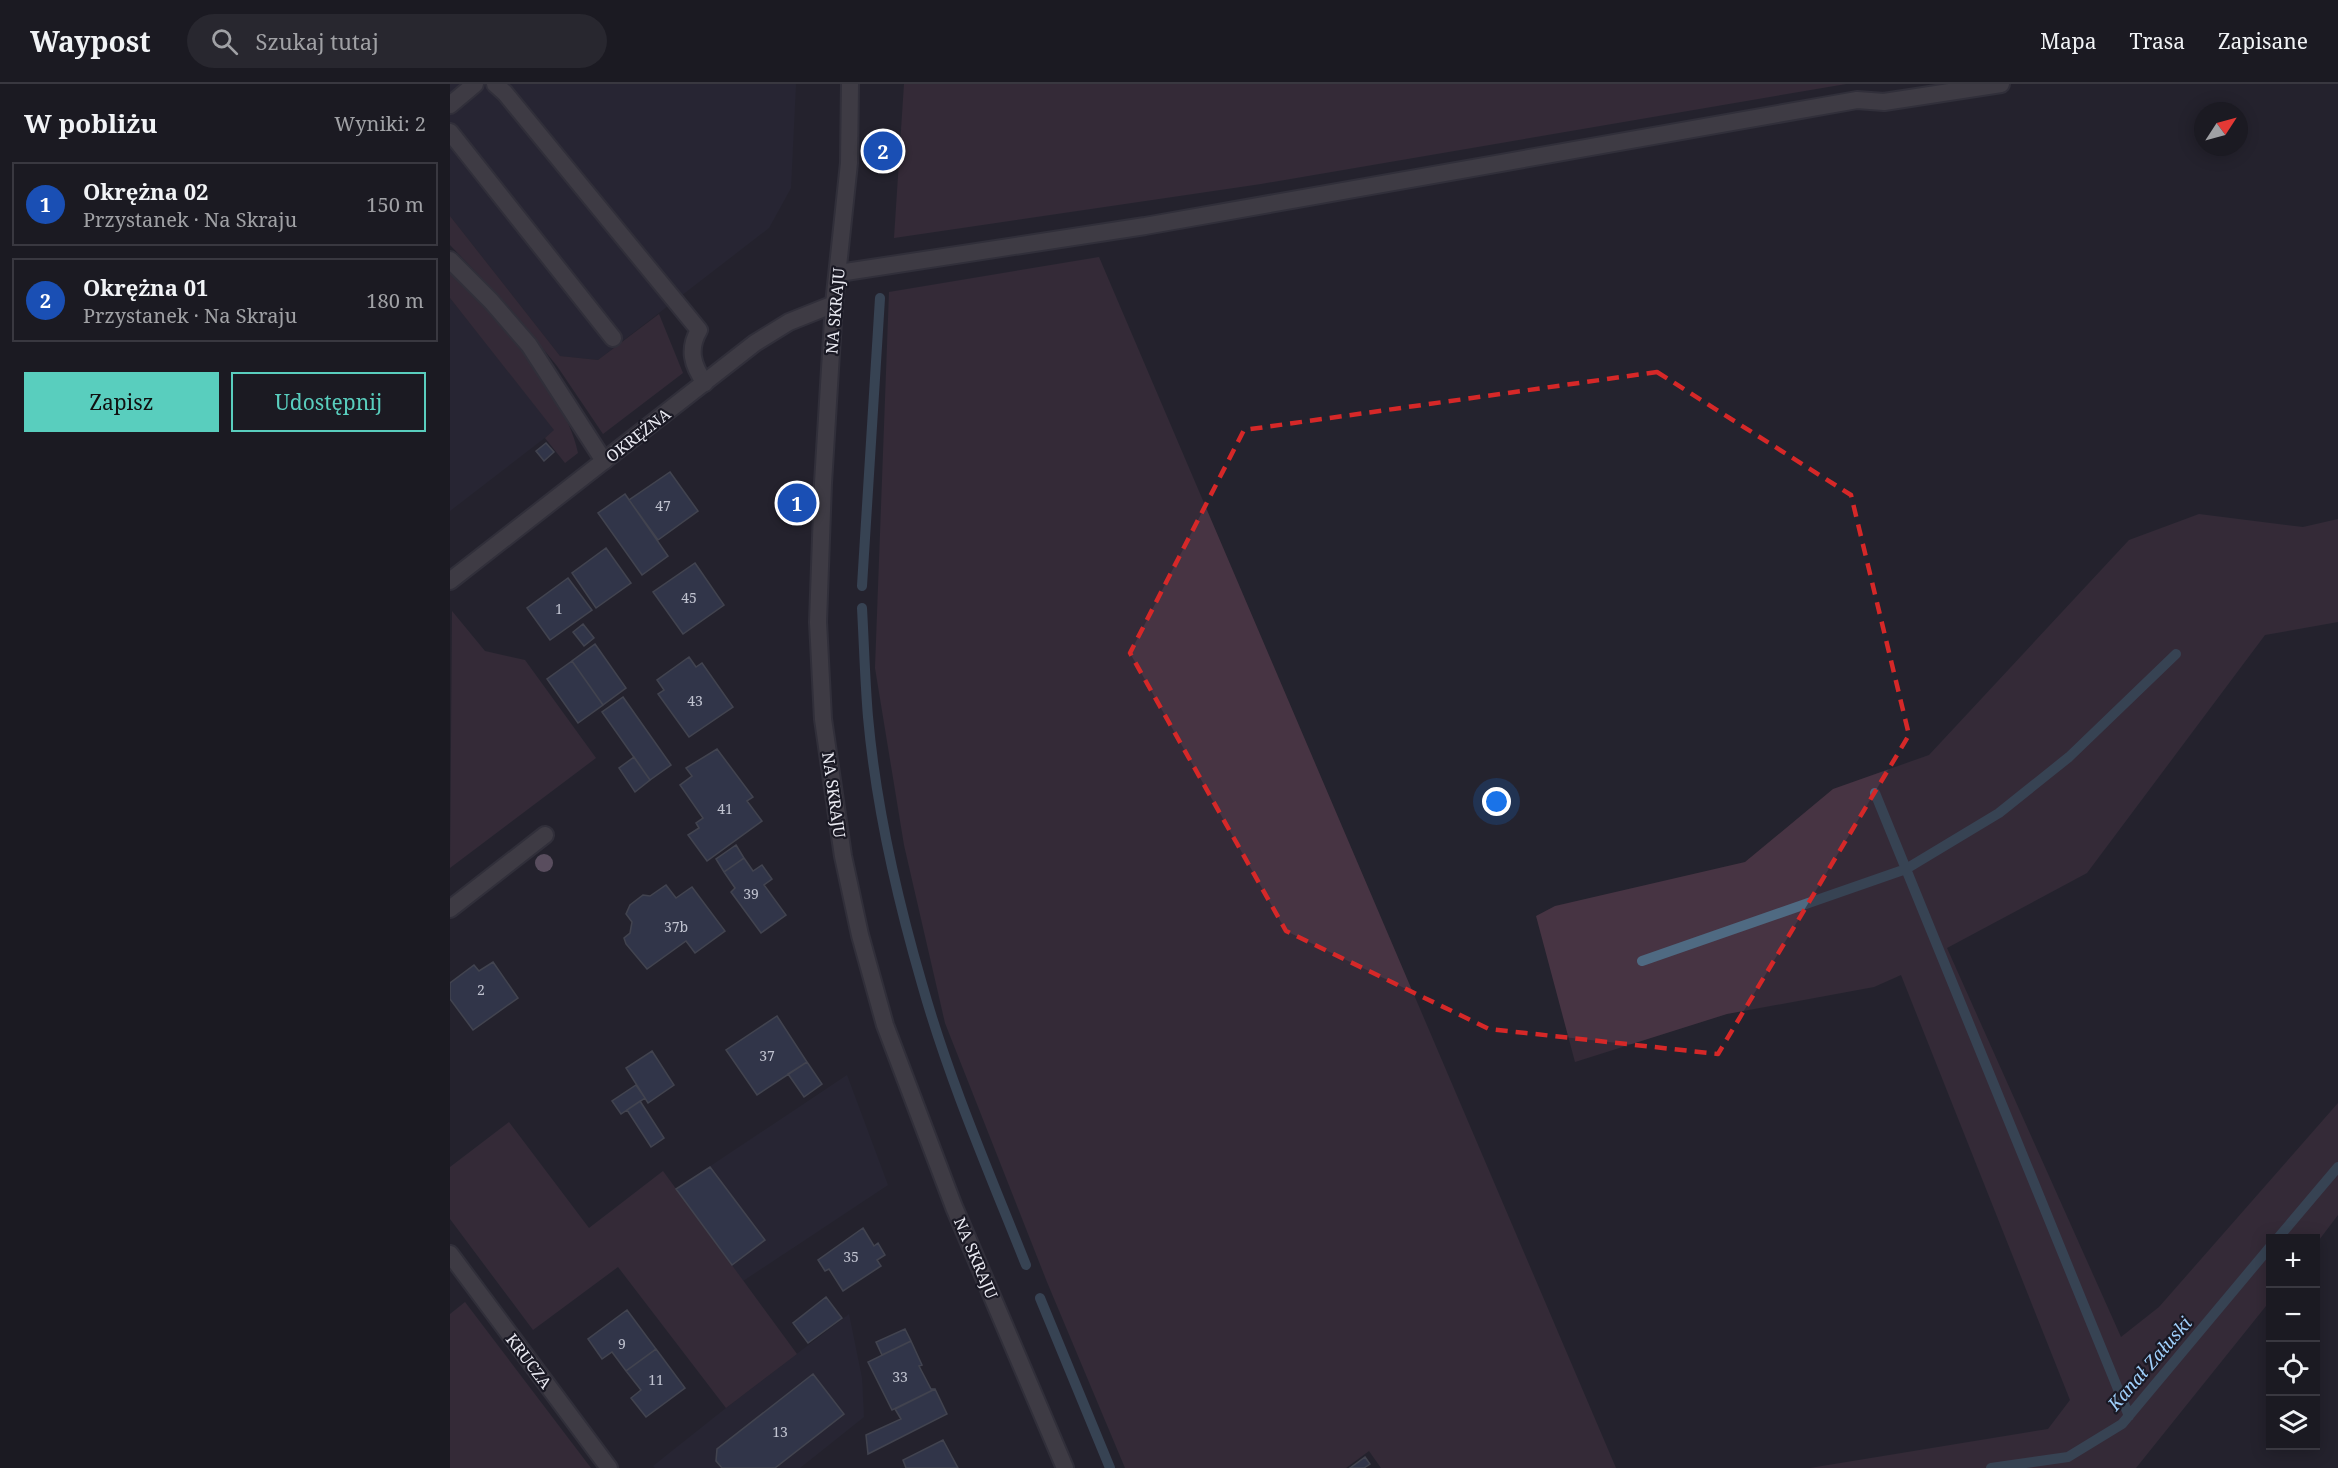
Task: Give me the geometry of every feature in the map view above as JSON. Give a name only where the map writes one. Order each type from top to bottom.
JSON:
[{"type":"street","points":[[450,105],[476,84]]},
{"type":"street","points":[[495,84],[505,93],[699,330],[694,338],[693,360],[705,383]]},
{"type":"street","name":"NA SKRAJU","points":[[850,84],[849,163],[834,304],[823,483],[818,622],[823,719],[843,856],[860,935],[885,1025],[954,1207],[1065,1468]]},
{"type":"street","points":[[839,273],[1145,226],[1857,100],[1884,102],[2001,84]]},
{"type":"street","points":[[450,132],[613,338]]},
{"type":"street","points":[[450,260],[529,345],[604,461]]},
{"type":"street","name":"OKRĘŻNA","points":[[450,581],[755,344],[789,322],[834,304]]},
{"type":"street","points":[[450,909],[545,835]]},
{"type":"street","name":"KRUCZA","points":[[450,1254],[609,1468]]},
{"type":"highlighted area","points":[[1657,372],[1851,495],[1909,735],[1718,1054],[1489,1029],[1286,931],[1130,653],[1244,430]]},
{"type":"shaded area","points":[[450,84],[796,84],[791,188],[769,228],[598,360],[560,356],[450,216]]},
{"type":"shaded area","points":[[904,84],[1846,84],[1261,184],[894,238]]},
{"type":"shaded area","points":[[450,216],[560,356],[598,360],[659,314],[683,373],[603,434],[557,366],[509,307],[450,245]]},
{"type":"shaded area","points":[[1099,257],[1616,1468],[1381,1468],[1369,1451],[1346,1468],[1125,1468],[1047,1282],[945,1023],[904,845],[875,668],[889,292]]},
{"type":"shaded area","points":[[450,271],[507,331],[544,380],[559,405],[571,430],[578,453],[565,463],[545,438],[554,430],[450,298]]},
{"type":"shaded area","points":[[450,298],[555,430],[450,511]]},
{"type":"shaded area","points":[[2199,514],[2303,527],[2338,519],[2338,622],[2265,635],[2087,873],[1947,948],[2121,1337],[2159,1307],[2338,1103],[2338,1215],[2320,1239],[2320,1234],[2266,1234],[2266,1306],[2136,1468],[1810,1468],[2048,1429],[2070,1400],[1901,975],[1874,987],[1727,1014],[1575,1062],[1536,916],[1555,906],[1745,862],[1833,789],[1929,755],[2129,540]]},
{"type":"shaded area","points":[[452,611],[485,651],[525,660],[596,758],[450,868]]},
{"type":"shaded area","points":[[847,1075],[888,1185],[743,1281],[676,1189]]},
{"type":"shaded area","points":[[509,1122],[589,1228],[663,1171],[797,1354],[726,1408],[618,1267],[533,1330],[450,1219],[450,1167]]},
{"type":"shaded area","points":[[465,1302],[591,1468],[450,1468],[450,1314]]},
{"type":"shaded area","points":[[849,1314],[862,1378],[864,1417],[800,1468],[655,1468],[653,1466],[726,1408]]},
{"type":"building","points":[[546,443],[554,452],[544,461],[536,451]]},
{"type":"building","points":[[670,472],[698,511],[658,540],[629,500]]},
{"type":"building","points":[[625,494],[668,556],[642,575],[598,513]]},
{"type":"building","points":[[606,548],[631,583],[596,608],[572,573]]},
{"type":"building","points":[[695,563],[724,605],[683,634],[653,592]]},
{"type":"building","points":[[568,578],[592,610],[550,640],[527,608]]},
{"type":"building","points":[[583,624],[594,638],[584,646],[573,632]]},
{"type":"building","points":[[595,644],[626,688],[603,705],[572,661]]},
{"type":"building","points":[[689,657],[696,667],[702,663],[733,707],[689,737],[658,694],[664,690],[657,680]]},
{"type":"building","points":[[572,661],[603,705],[578,723],[547,679]]},
{"type":"building","points":[[623,697],[671,765],[650,780],[602,712]]},
{"type":"building","points":[[717,749],[753,797],[747,801],[762,821],[707,861],[688,835],[699,828],[696,823],[703,818],[680,785],[692,776],[686,768]]},
{"type":"building","points":[[634,757],[650,780],[635,792],[619,768]]},
{"type":"building","points":[[736,845],[744,858],[724,872],[716,859]]},
{"type":"building","points":[[744,858],[753,871],[762,865],[772,879],[764,885],[786,915],[761,933],[731,892],[735,888],[724,872]]},
{"type":"building","points":[[666,885],[676,898],[692,887],[725,931],[695,953],[686,941],[647,969],[626,944],[624,938],[630,933],[632,922],[626,914],[630,905],[643,895],[650,896]]},
{"type":"building","points":[[493,962],[518,998],[473,1030],[450,999],[450,983],[474,965],[479,971]]},
{"type":"building","points":[[777,1016],[807,1062],[757,1095],[726,1050]]},
{"type":"building","points":[[652,1051],[674,1085],[648,1103],[626,1068]]},
{"type":"building","points":[[807,1062],[822,1084],[804,1097],[788,1074]]},
{"type":"building","points":[[636,1085],[645,1098],[621,1114],[612,1101]]},
{"type":"building","points":[[640,1101],[664,1138],[651,1147],[627,1110]]},
{"type":"building","points":[[710,1167],[765,1240],[732,1265],[676,1189]]},
{"type":"building","points":[[863,1228],[874,1246],[878,1243],[885,1255],[877,1260],[881,1266],[843,1291],[829,1269],[825,1271],[818,1260]]},
{"type":"building","points":[[826,1297],[842,1318],[808,1343],[793,1323]]},
{"type":"building","points":[[627,1310],[656,1349],[626,1371],[612,1352],[602,1359],[588,1339]]},
{"type":"building","points":[[905,1329],[911,1341],[882,1355],[876,1342]]},
{"type":"building","points":[[911,1341],[922,1365],[919,1366],[931,1389],[935,1389],[892,1410],[868,1362]]},
{"type":"building","points":[[656,1349],[685,1388],[646,1417],[631,1398],[641,1390],[626,1371]]},
{"type":"building","points":[[813,1374],[844,1414],[775,1468],[722,1468],[716,1461],[717,1449]]},
{"type":"building","points":[[935,1389],[947,1414],[868,1454],[866,1435],[901,1419],[895,1409]]},
{"type":"building","points":[[943,1440],[958,1468],[906,1468],[903,1460]]},
{"type":"building","points":[[1365,1457],[1370,1464],[1364,1468],[1350,1468]]},
{"type":"waterway","points":[[862,586],[880,298]]},
{"type":"waterway","points":[[862,608],[867,703],[876,785],[904,919],[944,1055],[1026,1265]]},
{"type":"waterway","points":[[1642,961],[1906,869],[1999,813],[2069,757],[2176,654]]},
{"type":"waterway","points":[[1875,793],[2129,1416]]},
{"type":"waterway","name":"Kanał Załuski","points":[[2281,1234],[2338,1167]]},
{"type":"waterway","name":"Kanał Załuski","points":[[1991,1468],[2068,1457],[2122,1424],[2266,1252]]},
{"type":"waterway","points":[[1040,1298],[1110,1468]]},
{"type":"place","name":"Okrężna 01","points":[[883,151]]},
{"type":"place","name":"Okrężna 02","points":[[797,503]]}]
